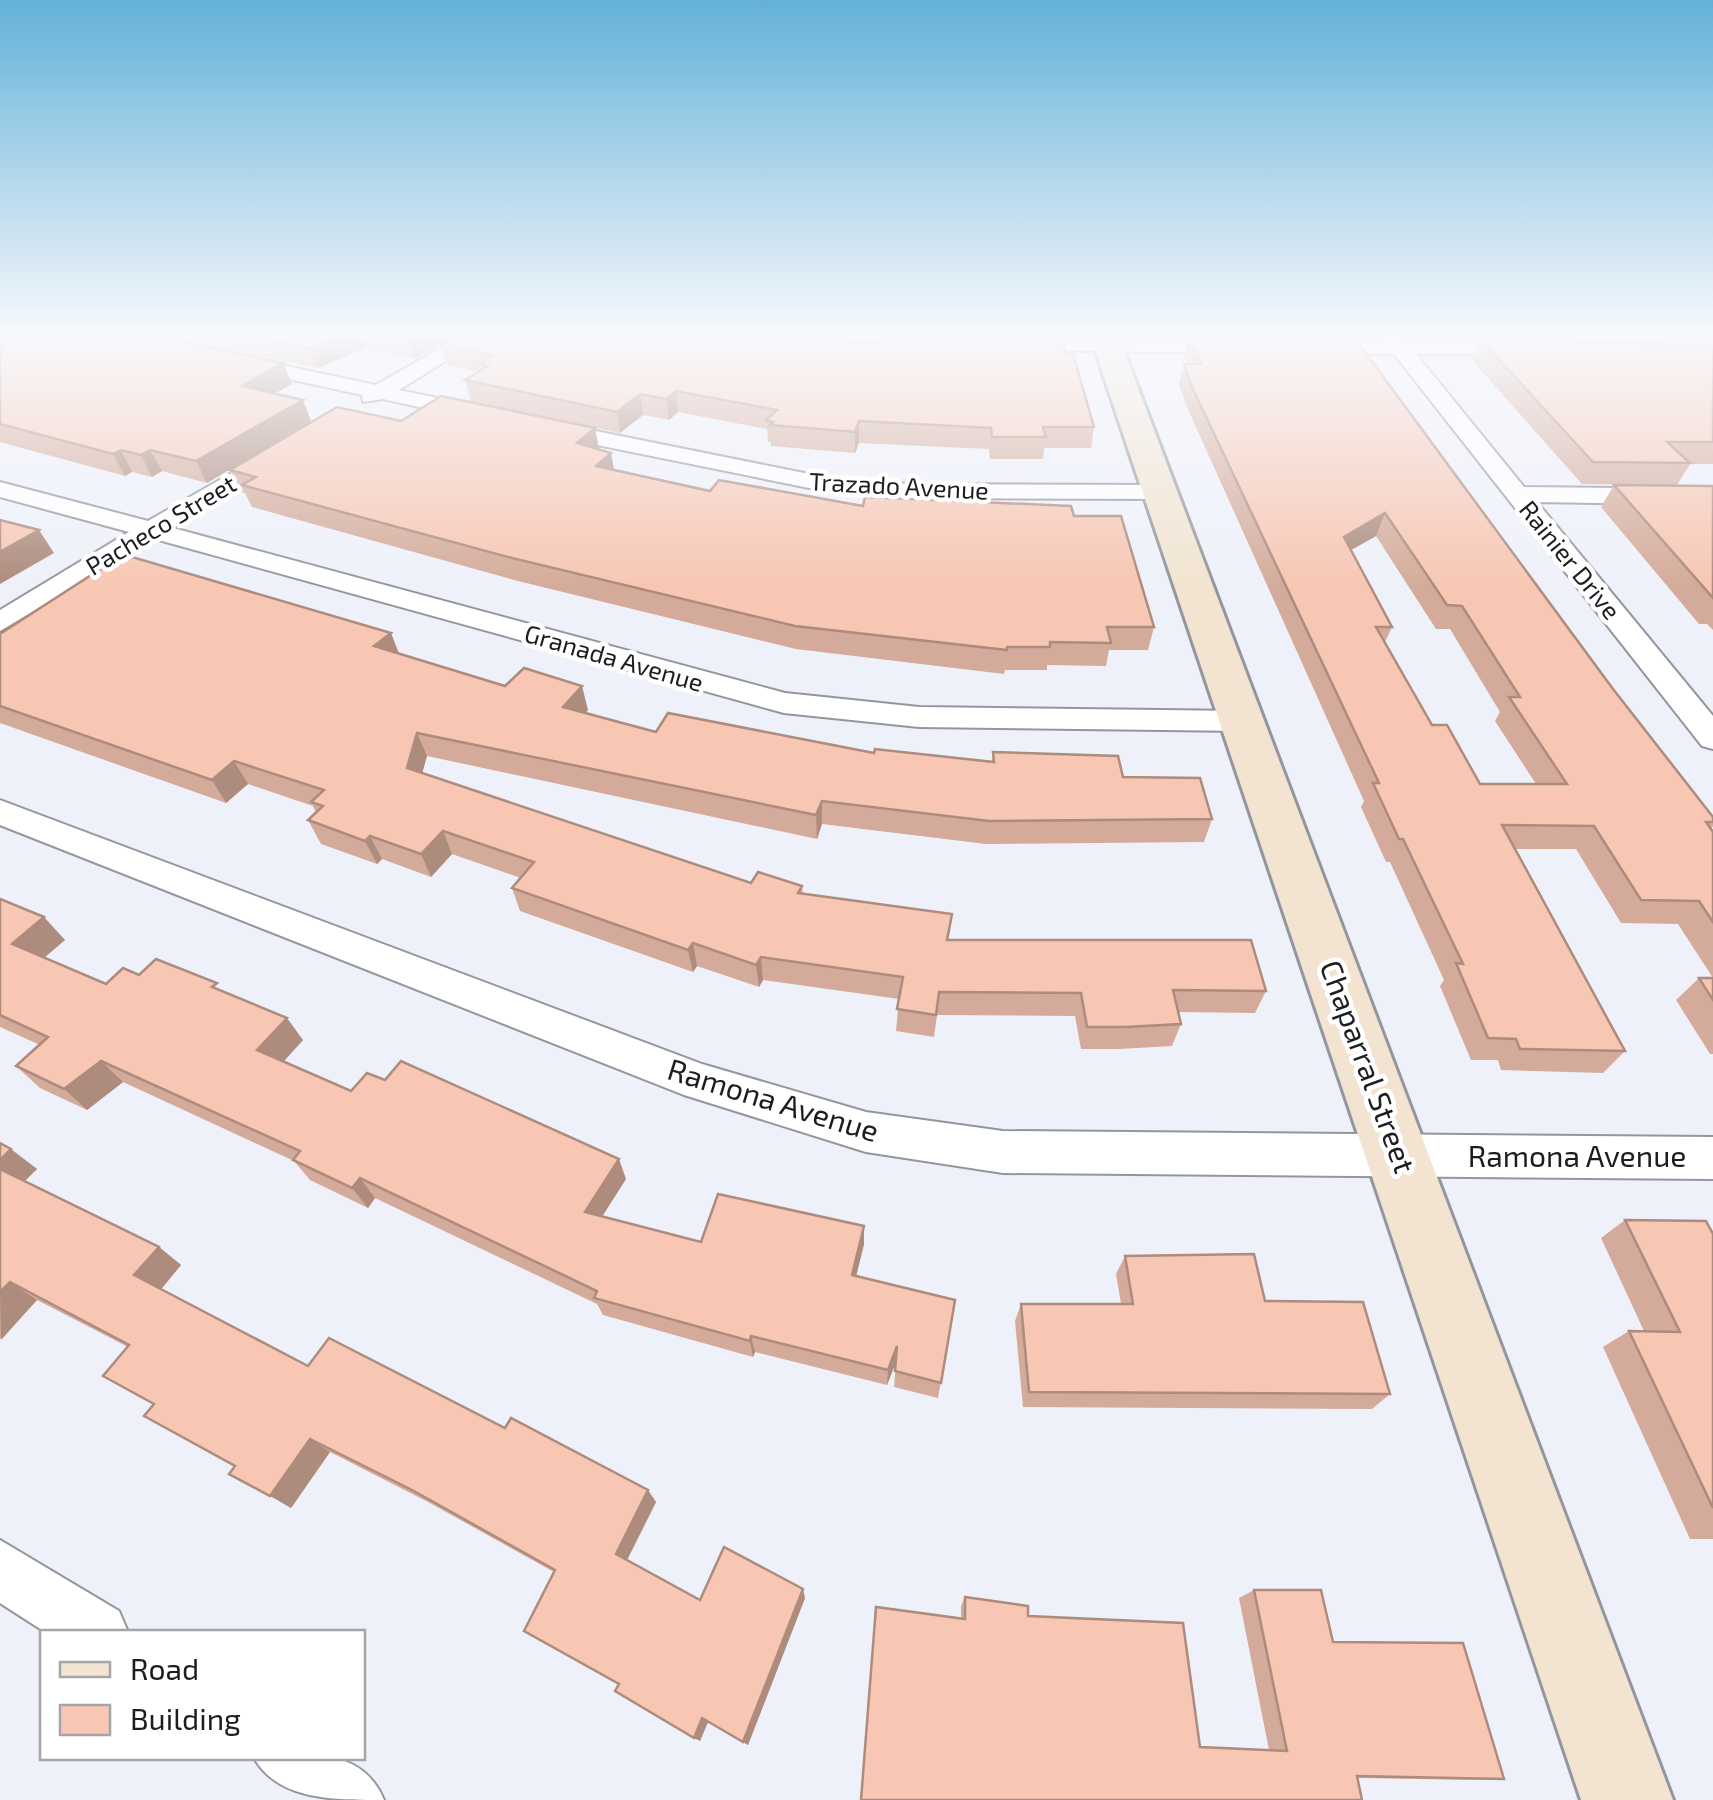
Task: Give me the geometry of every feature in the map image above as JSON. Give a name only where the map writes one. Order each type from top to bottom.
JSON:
[{"type":"street","name":"Chaparral Street","points":[[1134,419],[1627,1800]]},
{"type":"street","name":"Rainier Drive","points":[[1458,419],[1712,737]]},
{"type":"street","name":"Trazado Avenue","points":[[531,424],[824,484],[909,491],[1160,492]]},
{"type":"street","name":"Pacheco Street","points":[[0,622],[298,442]]},
{"type":"street","name":"Granada Avenue","points":[[0,489],[784,703],[919,718],[1244,721]]},
{"type":"street","points":[[1518,494],[1713,497]]},
{"type":"street","name":"Ramona Avenue","points":[[0,812],[699,1082],[866,1132],[1003,1152],[1713,1158]]},
{"type":"street","points":[[0,1569],[95,1630]]},
{"type":"street","points":[[289,1760],[351,1800]]},
{"type":"building","points":[[0,419],[270,419],[196,461],[150,450],[141,455],[121,450],[113,454],[0,424]]},
{"type":"building","points":[[317,419],[552,419],[595,428],[577,443],[611,453],[596,466],[710,491],[719,480],[863,506],[865,497],[1071,506],[1074,516],[1121,516],[1154,627],[1107,627],[1111,643],[1050,642],[1050,647],[1007,650],[795,626],[512,558],[242,485],[256,477],[230,470]]},
{"type":"building","points":[[1092,419],[1094,427],[1043,427],[1046,437],[992,437],[991,428],[859,421],[855,432],[770,425],[773,422],[766,420]]},
{"type":"building","points":[[1207,419],[1414,419],[1613,689],[1713,817],[1713,822],[1706,822],[1713,832],[1713,922],[1699,901],[1641,900],[1594,826],[1502,825],[1625,1051],[1520,1049],[1516,1039],[1488,1038],[1456,963],[1463,964],[1373,783],[1379,783]],"holes":[[[1385,513],[1447,605],[1462,606],[1520,697],[1509,697],[1567,784],[1480,784],[1447,725],[1432,725],[1376,627],[1392,627],[1344,537]]]},
{"type":"building","points":[[1553,419],[1713,419],[1713,442],[1667,442],[1690,463],[1593,462]]},
{"type":"building","points":[[1614,485],[1713,486],[1713,598]]},
{"type":"building","points":[[0,520],[39,530],[0,552]]},
{"type":"building","points":[[132,557],[391,633],[374,646],[505,686],[524,668],[582,686],[563,707],[656,732],[668,713],[874,753],[875,749],[994,762],[993,752],[1118,756],[1123,777],[1200,778],[1212,819],[989,821],[822,801],[816,815],[417,733],[407,768],[751,883],[758,872],[802,886],[798,893],[952,914],[947,940],[1251,940],[1266,991],[1173,990],[1181,1024],[1126,1027],[1087,1027],[1081,993],[939,992],[936,1015],[897,1009],[903,977],[761,957],[756,965],[693,943],[688,950],[512,888],[534,862],[443,831],[421,854],[370,836],[365,841],[308,820],[323,806],[311,802],[324,790],[234,761],[212,780],[0,706],[0,634],[113,561]]},
{"type":"building","points":[[0,899],[44,917],[12,944],[106,984],[123,968],[139,975],[156,959],[217,983],[212,987],[287,1018],[257,1050],[351,1091],[367,1073],[385,1080],[401,1061],[619,1159],[585,1212],[701,1242],[718,1194],[864,1226],[852,1275],[955,1300],[941,1383],[895,1371],[897,1346],[888,1370],[751,1336],[750,1341],[594,1298],[597,1291],[360,1178],[352,1188],[293,1160],[300,1151],[101,1061],[64,1089],[16,1066],[48,1037],[0,1015]]},
{"type":"building","points":[[1699,978],[1713,978],[1713,1000]]},
{"type":"building","points":[[0,1143],[11,1149],[0,1160]]},
{"type":"building","points":[[0,1169],[159,1247],[134,1275],[308,1366],[329,1338],[505,1428],[511,1418],[648,1490],[616,1554],[700,1600],[724,1547],[803,1589],[743,1742],[702,1718],[694,1738],[615,1691],[619,1684],[524,1631],[555,1570],[412,1490],[310,1439],[270,1496],[229,1474],[235,1466],[144,1416],[154,1404],[103,1376],[129,1345],[10,1282],[0,1292]]},
{"type":"building","points":[[1625,1220],[1706,1221],[1713,1234],[1713,1508],[1629,1331],[1680,1332]]},
{"type":"building","points":[[1254,1254],[1265,1301],[1363,1302],[1390,1394],[1029,1392],[1021,1304],[1133,1304],[1125,1256]]},
{"type":"building","points":[[1254,1590],[1321,1590],[1333,1642],[1463,1643],[1504,1779],[1357,1776],[1362,1800],[861,1800],[876,1607],[965,1619],[965,1597],[1028,1606],[1028,1616],[1183,1623],[1200,1747],[1287,1751]]}]
